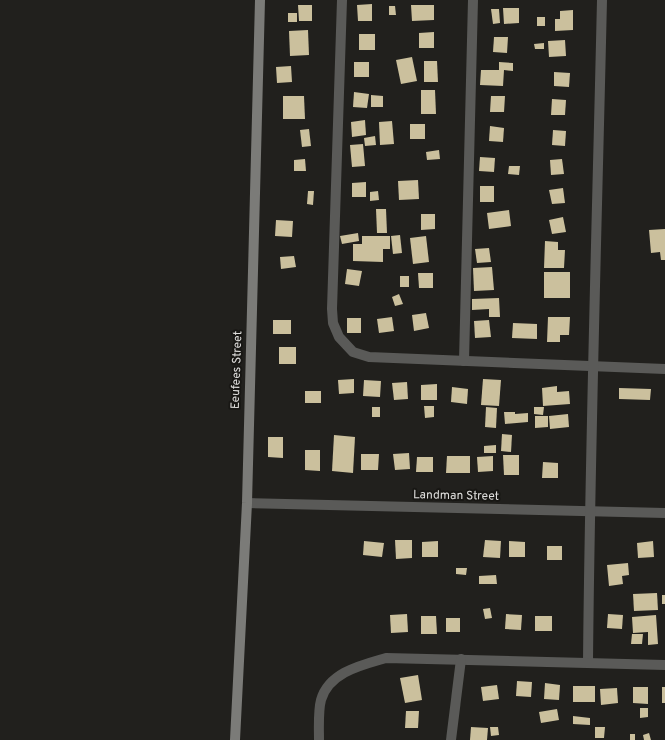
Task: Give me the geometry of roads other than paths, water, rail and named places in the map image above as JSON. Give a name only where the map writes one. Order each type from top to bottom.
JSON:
[{"type":"street","name":"Eeufees Street","points":[[235,740],[247,504],[260,0]]},
{"type":"street","points":[[342,0],[333,301],[333,323],[339,337],[353,352],[369,357],[665,369]]},
{"type":"street","points":[[464,361],[473,0]]},
{"type":"street","points":[[588,662],[589,512],[594,366],[602,0]]},
{"type":"street","name":"Landman Street","points":[[247,504],[665,513]]},
{"type":"street","points":[[319,740],[321,700],[328,686],[339,676],[361,665],[386,658],[665,665]]},
{"type":"street","points":[[451,740],[461,659]]}]
